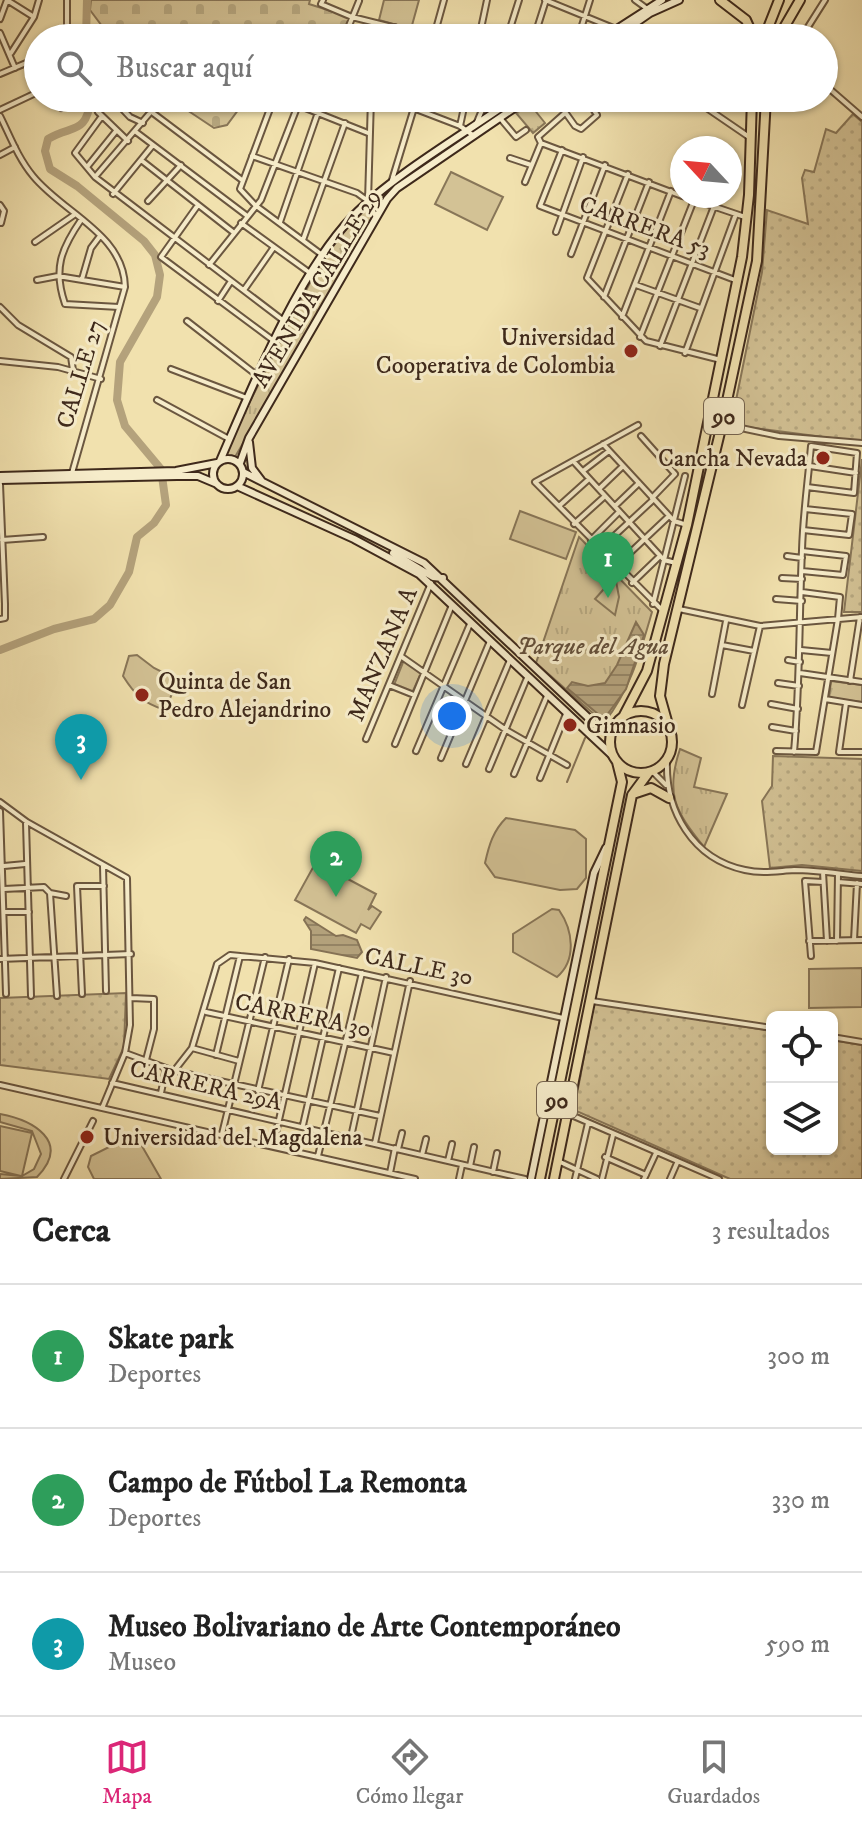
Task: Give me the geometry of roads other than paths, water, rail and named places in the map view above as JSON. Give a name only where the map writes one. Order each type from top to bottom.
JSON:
[{"type":"highway","points":[[720,0],[736,9],[745,24]]},
{"type":"highway","points":[[770,24],[779,0]]},
{"type":"highway","points":[[786,24],[800,0]]},
{"type":"highway","name":"90","points":[[620,720],[647,671],[687,525],[747,218],[751,112]]},
{"type":"highway","name":"90","points":[[669,728],[662,710],[661,681],[757,261],[765,112]]},
{"type":"highway","points":[[635,712],[649,712],[661,717],[669,728],[672,746],[667,760],[650,772],[631,772],[616,759],[610,740],[620,720],[635,712]]},
{"type":"highway","name":"90","points":[[540,1179],[622,782],[616,759]]},
{"type":"highway","name":"90","points":[[554,1179],[632,795],[650,772]]},
{"type":"highway","points":[[632,795],[651,788],[669,798]]},
{"type":"main road","points":[[623,24],[662,0]]},
{"type":"main road","points":[[634,24],[679,0]]},
{"type":"main road","name":"AVENIDA CALLE 29","points":[[496,116],[500,112]]},
{"type":"main road","name":"AVENIDA CALLE 29","points":[[240,463],[249,438],[376,217],[397,188],[503,112]]},
{"type":"main road","name":"AVENIDA CALLE 29","points":[[219,462],[321,254],[368,201],[474,132]]},
{"type":"main road","points":[[249,438],[252,468],[266,485]]},
{"type":"main road","points":[[176,473],[230,458],[240,463],[243,472],[237,486]]},
{"type":"main road","points":[[217,484],[213,475],[219,462]]},
{"type":"main road","points":[[243,472],[401,549],[443,578],[597,726],[602,728],[620,720]]},
{"type":"main road","points":[[0,480],[72,473],[128,474]]},
{"type":"main road","points":[[0,480],[176,473],[198,476],[227,489],[237,486],[378,550],[431,583],[527,678],[616,759]]},
{"type":"main road","points":[[378,550],[390,552],[433,577],[443,578]]},
{"type":"main road","points":[[531,1179],[594,873],[609,843]]},
{"type":"street","points":[[0,19],[7,0],[34,17]]},
{"type":"street","points":[[30,24],[39,0]]},
{"type":"street","points":[[67,0],[67,24]]},
{"type":"street","points":[[438,24],[444,0]]},
{"type":"street","points":[[482,24],[487,0]]},
{"type":"street","points":[[511,24],[519,0]]},
{"type":"street","points":[[538,24],[546,0],[605,24]]},
{"type":"street","points":[[582,24],[590,0]]},
{"type":"street","points":[[635,0],[646,8]]},
{"type":"street","points":[[810,24],[825,0]]},
{"type":"street","points":[[349,24],[359,1]]},
{"type":"street","points":[[322,2],[352,17],[382,24]]},
{"type":"street","points":[[0,33],[15,68]]},
{"type":"street","points":[[11,53],[24,33]]},
{"type":"street","points":[[0,74],[24,64]]},
{"type":"street","points":[[838,96],[862,117]]},
{"type":"street","points":[[24,100],[0,113],[15,147],[34,178],[115,251],[124,267],[125,287],[58,276],[37,280]]},
{"type":"street","points":[[125,112],[143,123]]},
{"type":"street","points":[[274,112],[252,155],[240,189],[255,205],[321,254]]},
{"type":"street","points":[[209,265],[263,195],[295,112]]},
{"type":"street","points":[[370,112],[368,201],[376,217]]},
{"type":"street","points":[[390,185],[412,112]]},
{"type":"street","points":[[426,112],[474,132],[482,112]]},
{"type":"street","points":[[460,126],[463,112]]},
{"type":"street","points":[[491,112],[516,137],[526,130]]},
{"type":"street","points":[[595,112],[597,115],[588,126],[578,128],[565,113],[538,137],[541,143],[670,191]]},
{"type":"street","points":[[712,112],[750,138]]},
{"type":"street","points":[[280,222],[318,113],[368,133]]},
{"type":"street","points":[[128,141],[100,114],[75,153],[113,194],[285,322]]},
{"type":"street","points":[[95,177],[149,114],[206,150],[224,171],[242,180]]},
{"type":"street","points":[[303,240],[345,123]]},
{"type":"street","points":[[87,167],[116,131]]},
{"type":"street","points":[[136,132],[246,215]]},
{"type":"street","points":[[525,182],[541,143]]},
{"type":"street","points":[[113,194],[153,145]]},
{"type":"street","points":[[0,155],[15,147]]},
{"type":"street","name":"CARRERA 53","points":[[562,150],[540,206],[737,281]]},
{"type":"street","points":[[252,155],[357,193],[368,201]]},
{"type":"street","points":[[556,232],[583,157]]},
{"type":"street","points":[[510,158],[532,165]]},
{"type":"street","points":[[141,160],[233,232]]},
{"type":"street","points":[[148,201],[181,165]]},
{"type":"street","points":[[571,254],[605,165]]},
{"type":"street","points":[[628,174],[587,278],[640,337],[660,346],[721,360]]},
{"type":"street","points":[[604,297],[649,182]]},
{"type":"street","points":[[622,317],[670,194]]},
{"type":"street","points":[[0,205],[4,211],[1,223]]},
{"type":"street","points":[[198,205],[161,257],[276,342]]},
{"type":"street","points":[[640,337],[691,208]]},
{"type":"street","points":[[660,346],[715,208]]},
{"type":"street","points":[[718,208],[747,218]]},
{"type":"street","points":[[685,353],[736,214]]},
{"type":"street","points":[[35,242],[58,229],[74,215]]},
{"type":"street","points":[[81,220],[58,259],[58,276],[65,304],[119,307]]},
{"type":"street","points":[[241,223],[310,273]]},
{"type":"street","points":[[58,229],[68,239]]},
{"type":"street","points":[[82,279],[91,248],[100,236]]},
{"type":"street","points":[[244,290],[274,247]]},
{"type":"street","points":[[218,301],[231,281]]},
{"type":"street","points":[[636,285],[700,308]]},
{"type":"street","name":"CALLE 27","points":[[72,473],[77,446],[101,379],[125,287]]},
{"type":"street","points":[[0,307],[18,325],[71,357],[73,370]]},
{"type":"street","points":[[187,321],[259,376]]},
{"type":"street","points":[[0,361],[73,370],[101,379]]},
{"type":"street","points":[[171,369],[248,399]]},
{"type":"street","points":[[157,400],[229,439]]},
{"type":"street","points":[[722,424],[779,436],[862,443]]},
{"type":"street","points":[[638,425],[535,482],[663,611]]},
{"type":"street","points":[[600,550],[675,474],[641,436]]},
{"type":"street","points":[[603,444],[674,521],[687,525]]},
{"type":"street","points":[[794,752],[802,622],[801,551],[807,487],[810,466],[811,446],[857,453],[854,493],[807,487]]},
{"type":"street","points":[[583,471],[609,451]]},
{"type":"street","points":[[573,461],[662,558],[676,563]]},
{"type":"street","points":[[599,489],[623,466]]},
{"type":"street","points":[[810,466],[856,473]]},
{"type":"street","points":[[653,604],[662,558],[685,476]]},
{"type":"street","points":[[559,506],[589,479]]},
{"type":"street","points":[[0,480],[2,619]]},
{"type":"street","points":[[615,506],[639,483]]},
{"type":"street","points":[[574,524],[605,496]]},
{"type":"street","points":[[803,530],[849,535],[852,514],[805,509]]},
{"type":"street","points":[[591,540],[619,512]]},
{"type":"street","points":[[616,566],[670,516]]},
{"type":"street","points":[[1,540],[43,537]]},
{"type":"street","points":[[801,551],[846,556],[843,575],[802,571]]},
{"type":"street","points":[[787,556],[802,558]]},
{"type":"street","points":[[632,583],[662,558]]},
{"type":"street","points":[[782,578],[802,579]]},
{"type":"street","name":"MANZANA A","points":[[366,739],[431,583]]},
{"type":"street","points":[[776,751],[816,752],[825,699],[840,597],[802,592]]},
{"type":"street","points":[[776,599],[802,601]]},
{"type":"street","points":[[395,744],[453,603]]},
{"type":"street","points":[[679,609],[760,626],[861,617],[850,681]]},
{"type":"street","points":[[712,694],[726,621]]},
{"type":"street","points":[[416,751],[471,622]]},
{"type":"street","points":[[742,705],[760,626]]},
{"type":"street","points":[[441,758],[490,641]]},
{"type":"street","points":[[722,645],[754,651]]},
{"type":"street","points":[[801,650],[832,653]]},
{"type":"street","points":[[402,657],[506,730],[567,765]]},
{"type":"street","points":[[466,764],[510,660]]},
{"type":"street","points":[[788,660],[800,662]]},
{"type":"street","points":[[800,673],[862,682]]},
{"type":"street","points":[[489,769],[527,678]]},
{"type":"street","points":[[778,683],[799,686]]},
{"type":"street","points":[[389,685],[414,695]]},
{"type":"street","points":[[514,774],[547,696]]},
{"type":"street","points":[[825,699],[862,705]]},
{"type":"street","points":[[846,703],[839,752],[862,752]]},
{"type":"street","points":[[771,704],[798,709]]},
{"type":"street","points":[[540,778],[566,714]]},
{"type":"street","points":[[772,727],[796,731]]},
{"type":"street","points":[[667,760],[669,798],[690,838],[716,859],[742,870],[767,873],[823,872],[862,876]]},
{"type":"street","points":[[650,772],[666,785]]},
{"type":"street","points":[[0,802],[27,822],[127,878],[131,954],[125,1053],[103,1106]]},
{"type":"street","points":[[0,811],[6,994]]},
{"type":"street","points":[[27,822],[31,996]]},
{"type":"street","points":[[4,866],[26,864]]},
{"type":"street","points":[[103,866],[106,991]]},
{"type":"street","points":[[823,872],[827,941]]},
{"type":"street","points":[[837,941],[838,874]]},
{"type":"street","points":[[811,956],[805,881],[823,882]]},
{"type":"street","points":[[838,882],[859,884],[854,940]]},
{"type":"street","points":[[82,994],[77,886],[104,886]]},
{"type":"street","points":[[2,888],[44,887],[50,893],[66,896]]},
{"type":"street","points":[[50,893],[57,996]]},
{"type":"street","points":[[5,912],[29,912]]},
{"type":"street","points":[[809,941],[862,940]]},
{"type":"street","points":[[3,958],[131,954]]},
{"type":"street","points":[[174,1071],[192,1048],[206,1012],[217,964],[225,956],[240,956],[216,1055]]},
{"type":"street","name":"CALLE 30","points":[[240,956],[289,959],[410,981],[564,1018]]},
{"type":"street","points":[[222,1134],[265,957]]},
{"type":"street","points":[[258,1091],[289,959]]},
{"type":"street","points":[[273,1146],[315,963]]},
{"type":"street","points":[[303,1125],[339,968]]},
{"type":"street","points":[[318,1156],[362,973]]},
{"type":"street","points":[[351,1137],[386,977]]},
{"type":"street","points":[[375,1143],[410,981]]},
{"type":"street","points":[[130,998],[154,999],[154,1029],[146,1060]]},
{"type":"street","points":[[590,1000],[766,1027]]},
{"type":"street","name":"CARRERA 30","points":[[206,1012],[323,1040],[394,1053]]},
{"type":"street","points":[[838,1038],[862,1042]]},
{"type":"street","points":[[192,1048],[239,1061]]},
{"type":"street","points":[[125,1053],[174,1071],[332,1108],[380,1116]]},
{"type":"street","points":[[161,1093],[166,1067]]},
{"type":"street","name":"CARRERA 29A","points":[[112,1083],[525,1179]]},
{"type":"street","points":[[0,1085],[415,1179]]},
{"type":"street","points":[[569,1114],[719,1179]]},
{"type":"street","points":[[64,1179],[93,1121]]},
{"type":"street","points":[[575,1179],[588,1123]]},
{"type":"street","points":[[390,1173],[402,1133]]},
{"type":"street","points":[[558,1161],[599,1179],[613,1134]]},
{"type":"street","points":[[422,1155],[426,1139]]},
{"type":"street","points":[[448,1161],[452,1144]]},
{"type":"street","points":[[470,1166],[474,1147]]},
{"type":"street","points":[[493,1172],[497,1153]]},
{"type":"street","points":[[605,1157],[645,1177],[656,1153]]},
{"type":"street","points":[[670,1179],[678,1162]]},
{"type":"street","points":[[459,1179],[462,1165]]},
{"type":"street","points":[[633,1179],[637,1171]]},
{"type":"street","points":[[696,1179],[700,1171]]},
{"type":"waterway","points":[[86,24],[87,0]]},
{"type":"waterway","points":[[0,650],[54,629],[94,619],[110,605],[129,572],[137,537],[154,523],[166,505],[161,469],[125,426],[117,400],[120,362],[157,297],[160,275],[155,255],[144,241],[77,186],[50,169],[45,151],[48,139],[82,124],[88,112]]},
{"type":"waterway","points":[[567,782],[585,738]]},
{"type":"place","name":"Universidad Cooperativa de Colombia","points":[[631,351]]},
{"type":"place","name":"Cancha Nevada","points":[[823,458]]},
{"type":"place","name":"Skate park","points":[[608,598]]},
{"type":"place","name":"Quinta de San Pedro Alejandrino","points":[[142,695]]},
{"type":"place","name":"Gimnasio","points":[[570,725]]},
{"type":"place","name":"Museo Bolivariano de Arte Contemporáneo","points":[[81,780]]},
{"type":"place","name":"Campo de Fútbol La Remonta","points":[[336,897]]},
{"type":"place","name":"Universidad del Magdalena","points":[[87,1137]]},
{"type":"park label","name":"Parque del Agua","points":[[593,646]]}]
